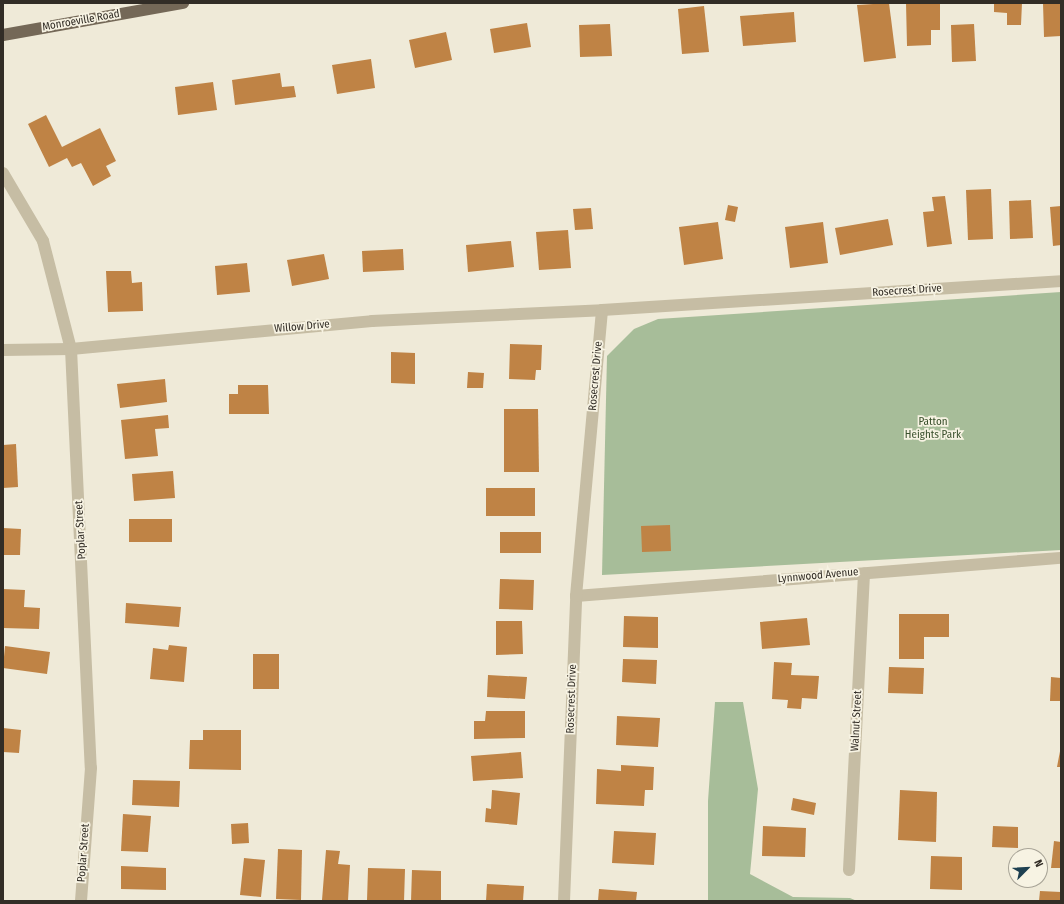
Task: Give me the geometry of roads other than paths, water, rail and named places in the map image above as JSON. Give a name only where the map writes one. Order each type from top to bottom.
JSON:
[{"type":"main road","name":"Monroeville Road","points":[[3,35],[182,3]]},
{"type":"street","name":"Poplar Street","points":[[3,173],[43,240],[72,348],[91,760],[81,901]]},
{"type":"street","name":"Rosecrest Drive","points":[[564,901],[576,596],[602,310],[1061,281]]},
{"type":"street","name":"Willow Drive","points":[[3,350],[72,348],[372,321],[602,310]]},
{"type":"street","name":"Lynnwood Avenue","points":[[576,596],[864,572],[1061,558]]},
{"type":"street","name":"Walnut Street","points":[[849,870],[864,572]]},
{"type":"park label","name":"Patton Heights Park","points":[[933,429]]}]
